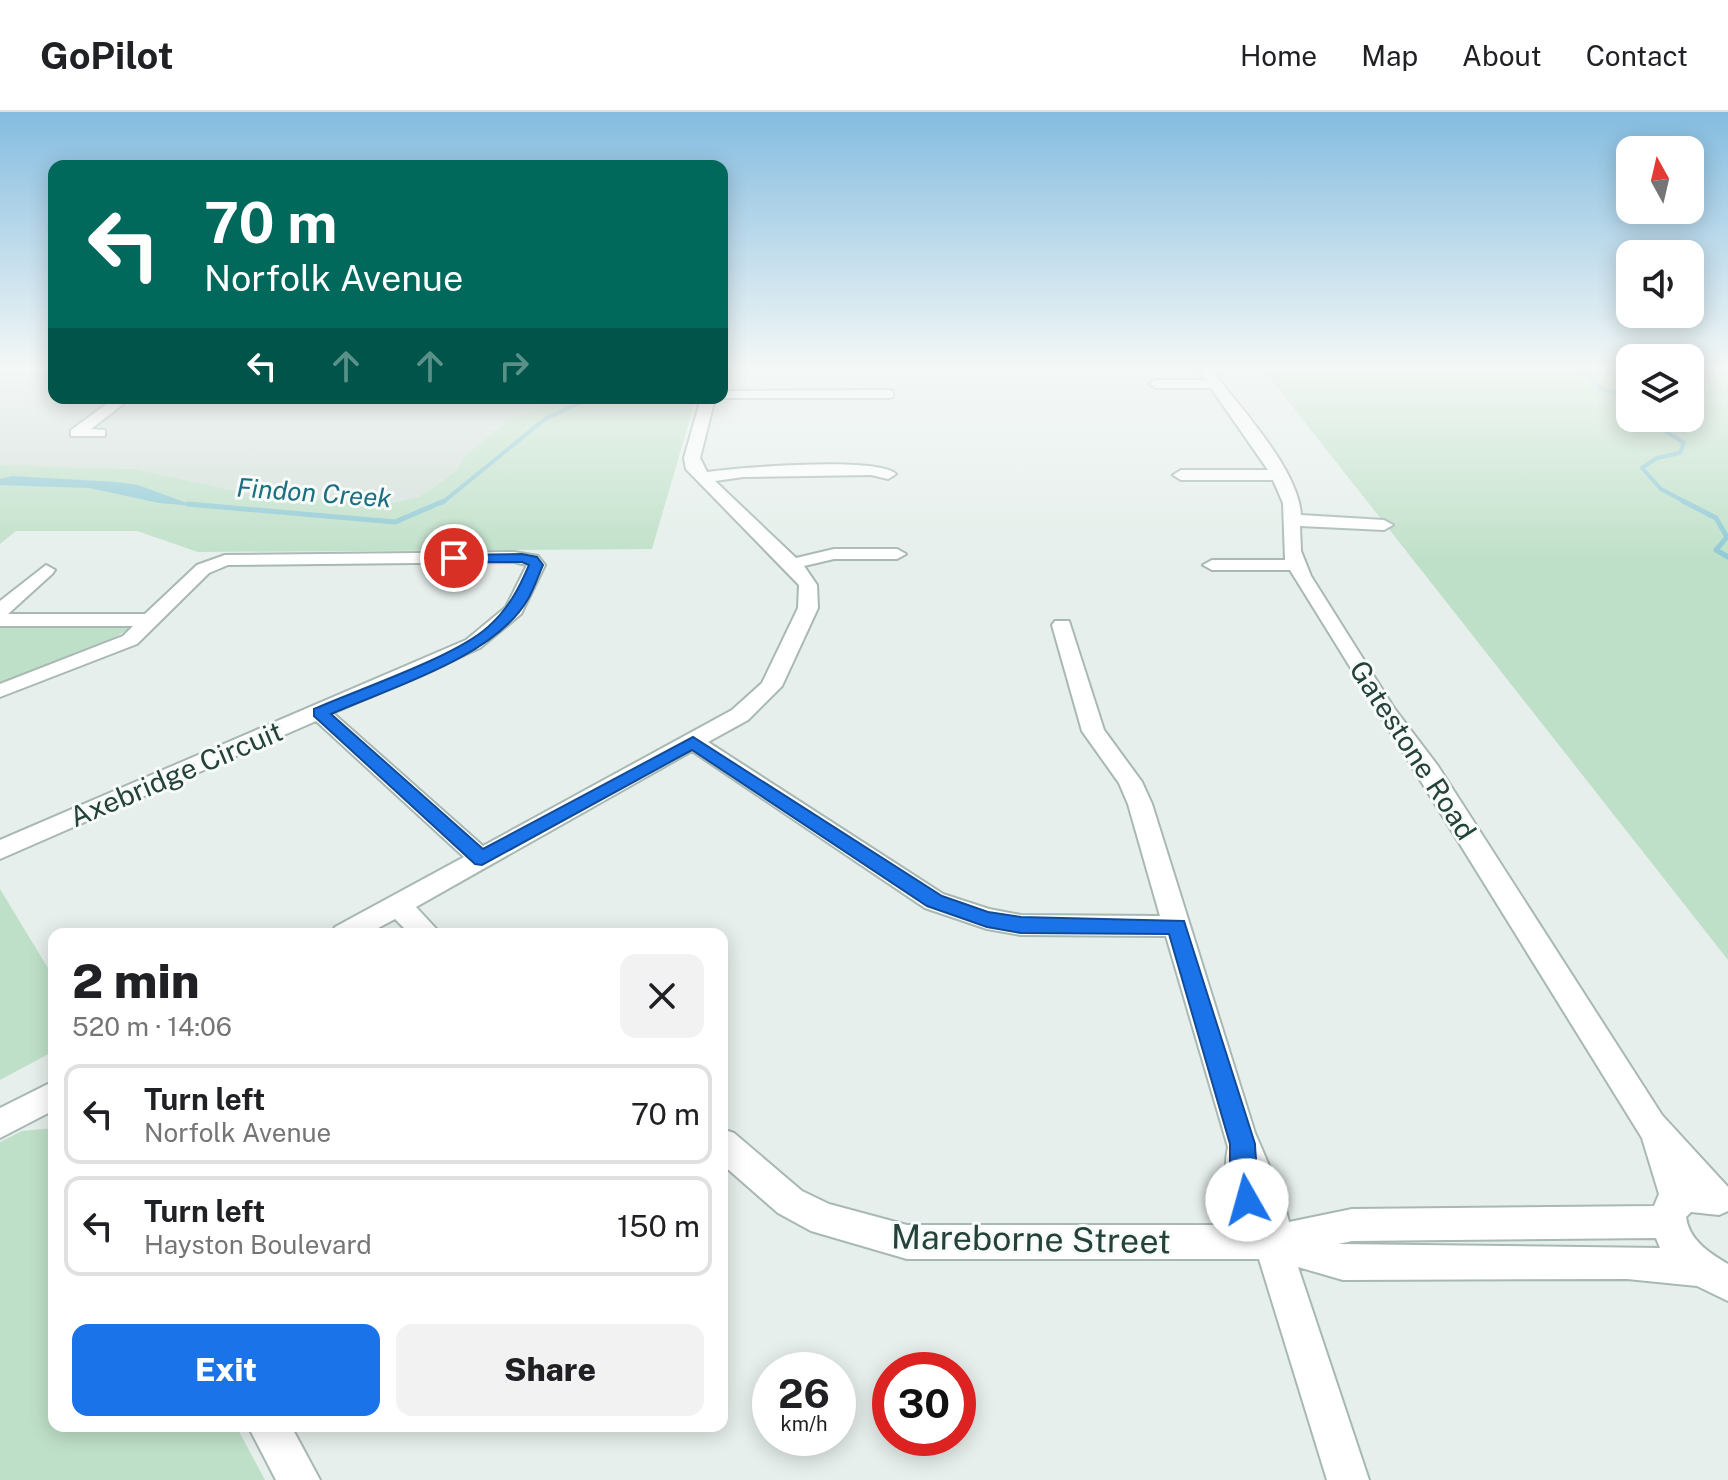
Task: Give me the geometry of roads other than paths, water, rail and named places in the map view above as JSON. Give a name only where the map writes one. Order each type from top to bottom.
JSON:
[{"type":"street","points":[[76,433],[100,433]]},
{"type":"street","points":[[356,928],[740,715],[771,686],[808,608],[808,585],[791,564],[694,469],[692,458],[699,433]]},
{"type":"street","name":"Gatestone Road","points":[[1249,433],[1289,494],[1291,520],[1288,539],[1295,565],[1385,710],[1435,779],[1651,1125],[1697,1204],[1677,1244],[1715,1276]]},
{"type":"street","points":[[701,478],[743,472],[871,470],[888,474]]},
{"type":"street","points":[[1181,475],[1278,475]]},
{"type":"street","points":[[1291,520],[1384,525]]},
{"type":"street","points":[[791,564],[834,554],[897,554]]},
{"type":"street","name":"Axebridge Circuit","points":[[0,691],[130,640],[203,569],[225,560],[514,557],[535,562],[535,569],[521,599],[492,632],[447,657],[0,850]]},
{"type":"street","points":[[1212,565],[1295,565]]},
{"type":"street","points":[[0,611],[46,570]]},
{"type":"street","points":[[0,620],[154,620]]},
{"type":"street","points":[[1062,625],[1088,718],[1102,745],[1130,782],[1140,804],[1243,1144],[1243,1179],[1247,1200],[1272,1242],[1348,1480]]},
{"type":"street","points":[[319,712],[482,859]]},
{"type":"street","points":[[693,742],[934,901],[987,919],[1021,925],[1177,926]]},
{"type":"street","points":[[397,905],[421,928]]},
{"type":"street","points":[[0,1124],[48,1097]]},
{"type":"street","name":"Mareborne Street","points":[[728,1148],[790,1202],[823,1219],[877,1236],[943,1244],[1272,1242],[1352,1225],[1645,1224],[1697,1204]]},
{"type":"street","name":"Mareborne Street","points":[[1272,1242],[1343,1263],[1627,1262],[1715,1276]]},
{"type":"street","points":[[271,1432],[299,1480]]},
{"type":"water","points":[[12,476],[138,485],[195,506],[159,503],[89,488],[0,485],[0,479]]},
{"type":"waterway","name":"Findon Creek","points":[[442,503],[528,433]]},
{"type":"waterway","points":[[1668,433],[1684,443],[1680,453],[1657,458],[1642,468],[1661,489],[1687,503]]},
{"type":"waterway","name":"Findon Creek","points":[[188,504],[395,522],[444,501]]},
{"type":"waterway","points":[[1683,501],[1716,518],[1727,537],[1716,550],[1728,557]]}]
